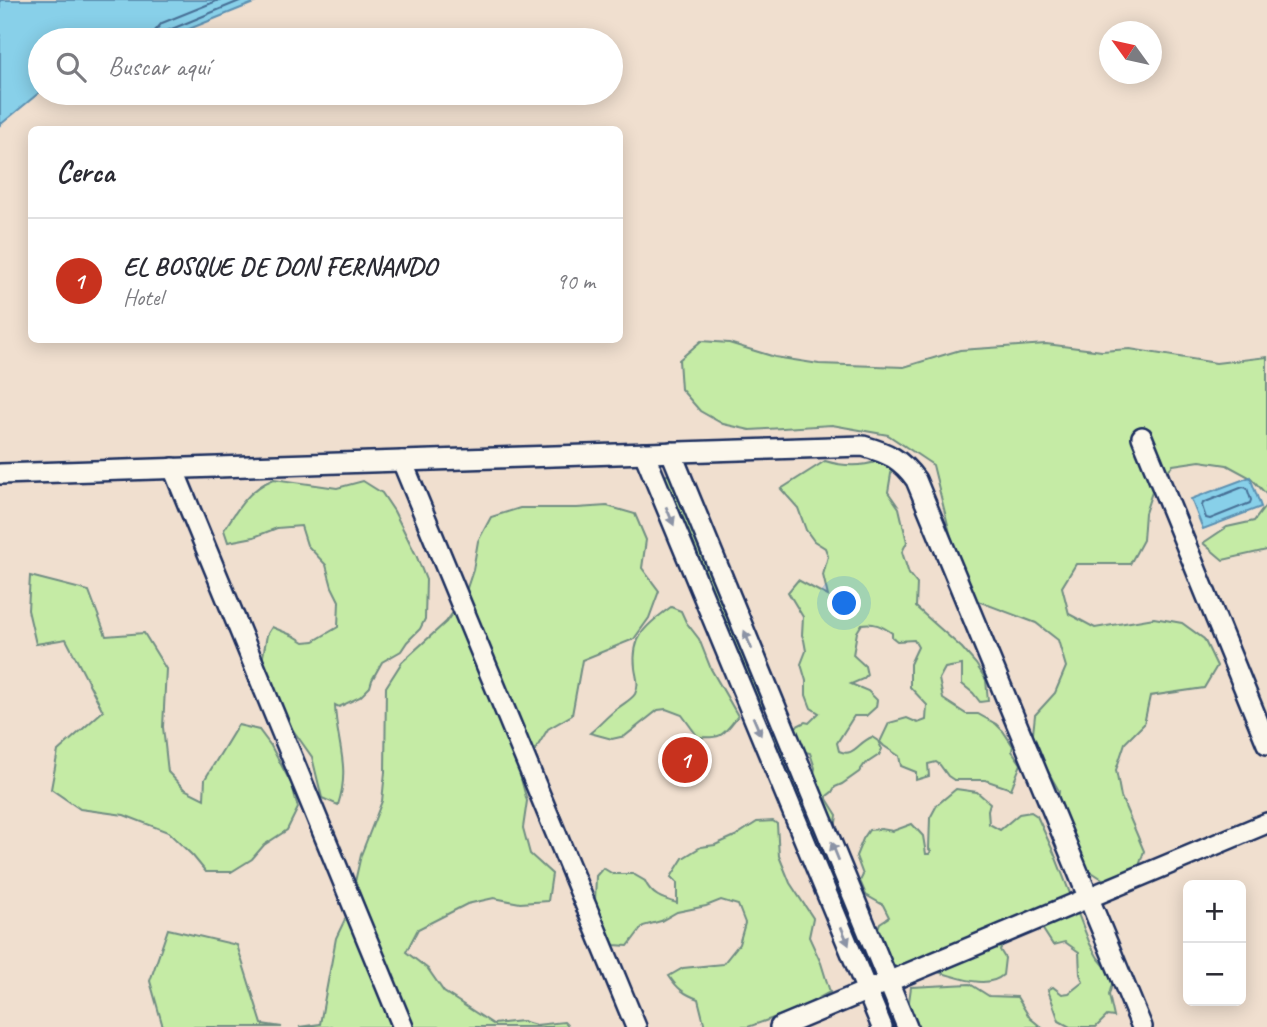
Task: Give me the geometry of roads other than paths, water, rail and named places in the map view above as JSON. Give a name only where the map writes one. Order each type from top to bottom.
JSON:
[{"type":"street","points":[[1142,437],[1267,744]]},
{"type":"street","points":[[0,474],[863,446],[894,457],[907,467],[916,480],[1142,1027]]},
{"type":"street","points":[[671,452],[907,1027]]},
{"type":"street","points":[[644,453],[882,1027]]},
{"type":"street","points":[[402,461],[635,1027]]},
{"type":"street","points":[[173,468],[404,1027]]},
{"type":"street","points":[[780,1027],[1267,823]]},
{"type":"water","points":[[0,0],[261,0],[192,28],[28,28],[28,102],[0,125]]},
{"type":"water","points":[[1250,477],[1261,507],[1203,529],[1191,499]]},
{"type":"place","name":"EL BOSQUE DE DON FERNANDO","points":[[685,760]]}]
